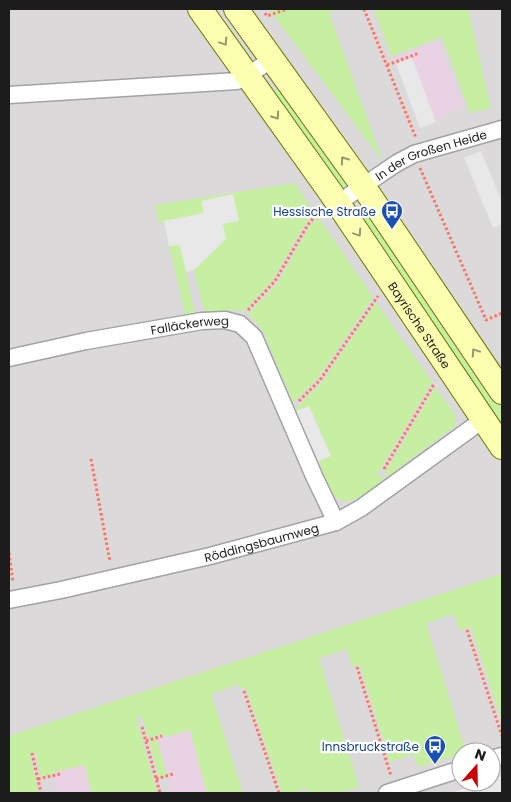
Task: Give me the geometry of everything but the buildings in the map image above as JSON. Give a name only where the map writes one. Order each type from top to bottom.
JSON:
[{"type":"street","name":"Bayrische Straße","points":[[200,9],[338,203],[502,447]]},
{"type":"street","points":[[236,9],[362,186],[502,392]]},
{"type":"street","points":[[9,95],[237,81],[272,59]]},
{"type":"street","name":"In der Großen Heide","points":[[362,186],[397,163],[418,153],[502,129]]},
{"type":"street","points":[[338,203],[362,186]]},
{"type":"street","name":"Falläckerweg","points":[[9,358],[86,341],[202,321],[225,320],[240,324],[254,337],[336,522]]},
{"type":"street","name":"Röddingsbaumweg","points":[[12,599],[219,553],[336,522],[361,508],[484,419]]},
{"type":"street","points":[[391,792],[451,772]]},
{"type":"path","points":[[267,16],[288,9]]},
{"type":"path","points":[[364,9],[387,65],[418,153],[486,320]]},
{"type":"path","points":[[387,65],[419,53]]},
{"type":"path","points":[[240,324],[245,313],[275,281],[307,226],[316,215]]},
{"type":"path","points":[[287,411],[320,380],[374,300],[392,283]]},
{"type":"path","points":[[480,323],[502,313]]},
{"type":"path","points":[[395,483],[381,474],[446,363]]},
{"type":"path","points":[[91,459],[113,577]]},
{"type":"path","points":[[9,553],[12,599]]},
{"type":"path","points":[[468,630],[502,736]]},
{"type":"path","points":[[357,667],[391,792]]},
{"type":"path","points":[[244,691],[279,793]]},
{"type":"path","points":[[142,727],[160,793]]},
{"type":"path","points":[[146,741],[162,736]]},
{"type":"path","points":[[32,753],[41,793]]},
{"type":"path","points":[[38,779],[60,774]]},
{"type":"path","points":[[156,779],[173,774]]},
{"type":"shaded area","points":[[9,9],[502,9],[502,776],[501,742],[451,742],[451,792],[453,792],[450,793],[9,793]]},
{"type":"shaded area","points":[[438,41],[463,107],[450,112],[436,122],[420,128],[394,58]]},
{"type":"shaded area","points":[[412,58],[436,122],[420,128],[396,64]]},
{"type":"shaded area","points":[[481,151],[502,202],[502,224],[493,228],[464,158]]},
{"type":"shaded area","points":[[233,194],[239,221],[223,224],[226,239],[194,270],[186,272],[180,245],[169,246],[164,221],[204,213],[201,201]]},
{"type":"shaded area","points":[[309,406],[331,456],[318,461],[296,411]]},
{"type":"shaded area","points":[[190,730],[207,793],[173,793],[157,739]]},
{"type":"shaded area","points":[[85,765],[91,793],[57,793],[53,772]]},
{"type":"shaded area","points":[[501,778],[502,793],[459,793],[501,792]]},
{"type":"green space","points":[[269,9],[339,9],[329,13],[383,162]]},
{"type":"green space","points":[[374,9],[468,9],[491,108],[470,113],[442,37],[391,56]]},
{"type":"green space","points":[[280,88],[349,187],[341,191],[273,93]]},
{"type":"green space","points":[[295,183],[314,213],[305,224],[272,281],[244,311],[231,310],[205,313],[194,270],[226,239],[204,213],[159,223],[155,205]]},
{"type":"green space","points":[[372,211],[502,403],[502,434],[358,221]]},
{"type":"green space","points":[[318,217],[373,297],[318,378],[293,403],[263,331],[248,314],[277,284],[309,227]]},
{"type":"green space","points":[[180,244],[195,315],[186,317],[169,246]]},
{"type":"green space","points":[[376,302],[432,382],[377,475],[384,479],[359,497],[345,501],[333,494],[318,461],[331,455],[309,406],[296,411],[295,409],[323,381]]},
{"type":"green space","points":[[435,387],[455,415],[455,426],[388,476],[384,474]]},
{"type":"green space","points":[[502,574],[502,722],[471,627],[459,630],[454,614],[426,623],[463,742],[451,742],[451,757],[418,767],[414,754],[390,762],[360,665],[352,667],[347,649],[319,658],[359,787],[337,793],[309,793],[307,788],[292,793],[282,793],[246,688],[241,689],[239,684],[211,694],[243,793],[207,793],[190,730],[165,737],[163,734],[148,738],[141,715],[136,717],[157,793],[91,793],[85,765],[53,772],[54,774],[41,777],[35,752],[30,753],[38,793],[9,793],[9,736]]},
{"type":"green space","points":[[157,739],[167,775],[159,777],[149,741]]},
{"type":"place","name":"Hessische Straße","points":[[392,230]]},
{"type":"place","name":"Innsbruckstraße","points":[[435,765]]}]
